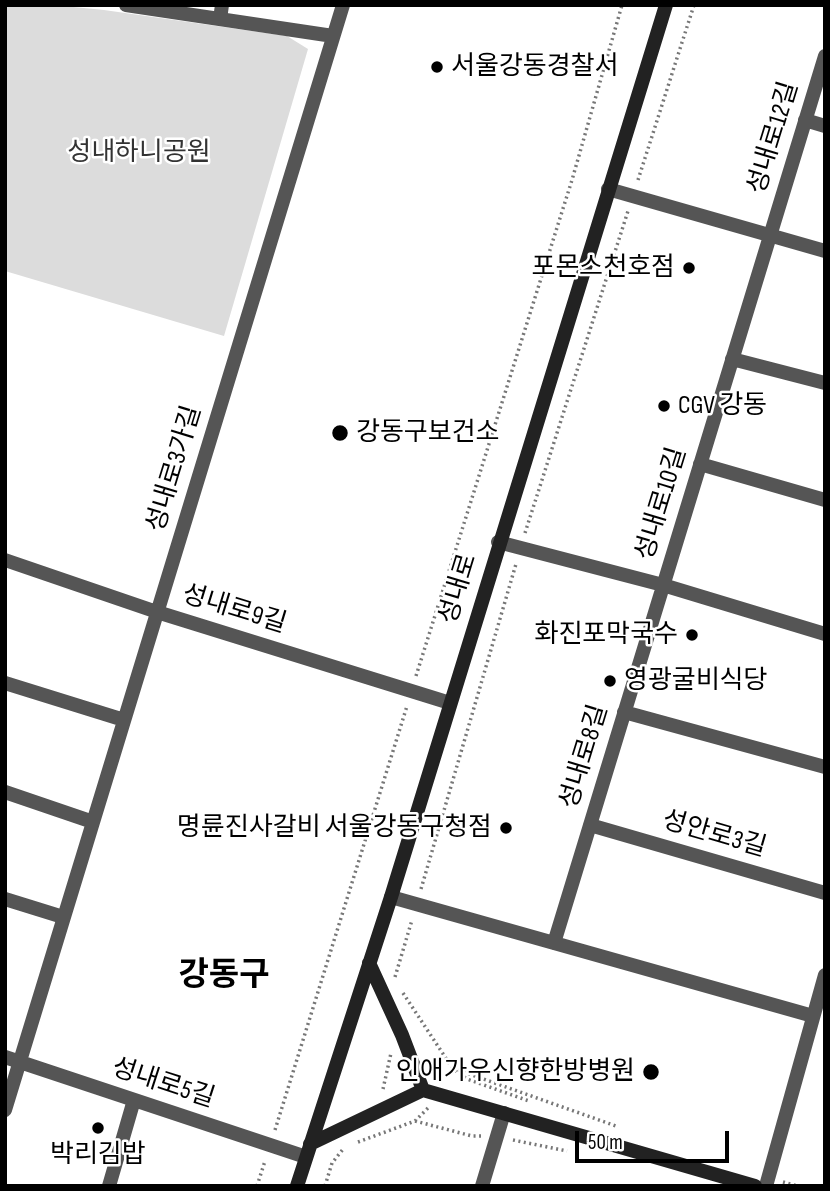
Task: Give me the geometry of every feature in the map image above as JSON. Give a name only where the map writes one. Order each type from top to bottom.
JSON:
[{"type":"street","points":[[126,5],[221,12],[333,36]]},
{"type":"street","name":"성내로3가길","points":[[5,1110],[12,1060],[64,917],[343,5]]},
{"type":"street","name":"성내로","points":[[297,1186],[391,897],[498,542],[666,5]]},
{"type":"street","name":"성내로12길","points":[[770,235],[825,56]]},
{"type":"street","points":[[805,120],[825,126]]},
{"type":"street","name":"성내로12길","points":[[608,189],[825,251]]},
{"type":"street","name":"성내로10길","points":[[663,585],[770,235]]},
{"type":"street","points":[[732,359],[825,383]]},
{"type":"street","points":[[700,464],[825,500]]},
{"type":"street","name":"성내로10길","points":[[498,542],[663,585],[825,634]]},
{"type":"street","name":"성내로9길","points":[[5,560],[157,612],[450,703]]},
{"type":"street","name":"성내로8길","points":[[554,943],[663,585]]},
{"type":"street","points":[[5,683],[124,720]]},
{"type":"street","points":[[624,712],[825,767]]},
{"type":"street","points":[[5,792],[93,822]]},
{"type":"street","name":"성안로3길","points":[[590,825],[825,893]]},
{"type":"street","points":[[391,897],[813,1016]]},
{"type":"street","points":[[5,899],[64,917]]},
{"type":"street","points":[[369,963],[402,1035],[423,1090]]},
{"type":"street","points":[[766,1186],[825,975]]},
{"type":"street","name":"성내로5길","points":[[12,1060],[270,1145],[308,1150]]},
{"type":"street","points":[[308,1150],[423,1090],[755,1186]]},
{"type":"street","points":[[109,1186],[134,1100]]},
{"type":"street","points":[[482,1186],[504,1113]]},
{"type":"path","points":[[257,1186],[572,180],[622,5]]},
{"type":"path","points":[[396,1128],[383,1092],[393,1043],[402,1035]]},
{"type":"path","points":[[358,1142],[415,1121],[472,1136],[497,1136],[578,1154]]},
{"type":"path","points":[[324,1186],[332,1163],[345,1147]]},
{"type":"green space","name":"성내하니공원","points":[[5,5],[53,5],[104,10],[287,36],[308,49],[224,336],[5,271]]},
{"type":"place","name":"서울강동경찰서","points":[[437,67]]},
{"type":"place","name":"포몬스천호점","points":[[689,268]]},
{"type":"place","name":"CGV 강동","points":[[664,406]]},
{"type":"place","name":"강동구보건소","points":[[340,433]]},
{"type":"place","name":"화진포막국수","points":[[692,635]]},
{"type":"place","name":"영광굴비식당","points":[[610,681]]},
{"type":"place","name":"명륜진사갈비 서울강동구청점","points":[[506,828]]},
{"type":"place","name":"인애가우신향한방병원","points":[[651,1072]]},
{"type":"place","name":"박리김밥","points":[[98,1128]]},
{"type":"district","name":"강동구","points":[[224,977]]}]
